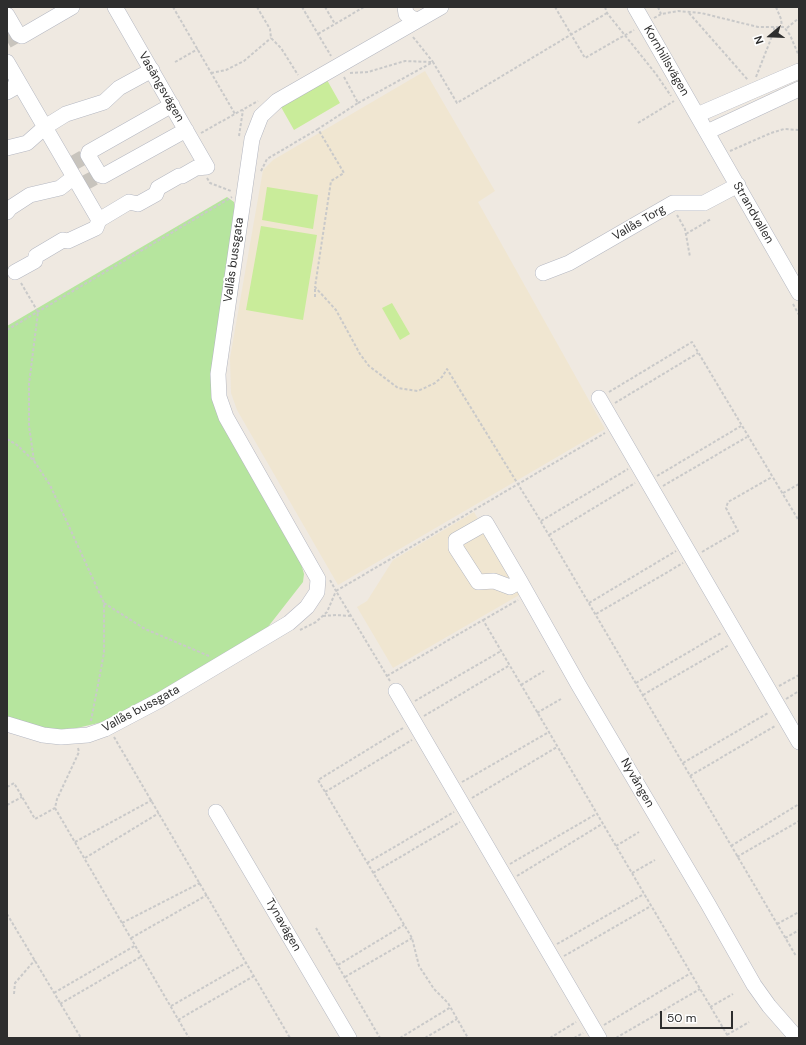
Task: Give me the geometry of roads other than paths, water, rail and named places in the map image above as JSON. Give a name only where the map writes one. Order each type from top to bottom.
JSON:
[{"type":"street","points":[[15,7],[8,11],[7,14],[17,35],[22,36],[72,7]]},
{"type":"street","name":"Vasängsvägen","points":[[99,220],[129,202],[138,204],[156,194],[158,188],[179,176],[182,176],[196,168],[207,167],[115,7]]},
{"type":"street","points":[[405,7],[406,14],[411,24]]},
{"type":"street","name":"Vallås bussgata","points":[[7,724],[43,735],[61,738],[88,735],[105,729],[264,639],[302,607],[310,593],[312,581],[310,566],[226,417],[218,396],[218,374],[238,191],[252,139],[261,116],[277,101],[339,69],[441,7]]},
{"type":"street","name":"Kornhillsvägen","points":[[635,7],[707,132]]},
{"type":"street","points":[[7,62],[99,220],[96,228],[84,235],[78,234],[68,240],[63,240],[36,256],[35,261],[14,272]]},
{"type":"street","points":[[7,148],[26,143],[45,127],[78,109],[104,102],[119,88],[152,70]]},
{"type":"street","points":[[697,115],[799,71]]},
{"type":"street","points":[[7,92],[14,88],[17,79]]},
{"type":"street","points":[[707,132],[799,89]]},
{"type":"street","points":[[172,105],[89,152],[87,155],[99,175],[103,176],[186,130]]},
{"type":"street","name":"Strandvallen","points":[[707,132],[799,293]]},
{"type":"street","points":[[7,212],[10,208],[30,195],[60,188],[74,176]]},
{"type":"street","name":"Vallås Torg","points":[[544,273],[569,263],[671,204],[681,202],[704,203],[738,185]]},
{"type":"street","points":[[602,404],[799,742]]},
{"type":"street","name":"Nyvången","points":[[520,581],[510,587],[494,581],[482,584],[474,580],[456,548],[455,542],[486,523],[528,594],[578,684],[614,742],[754,985],[769,1006],[797,1038]]},
{"type":"street","points":[[396,691],[597,1034]]},
{"type":"street","name":"Tynavägen","points":[[216,812],[349,1038]]},
{"type":"tunnel","points":[[7,41],[16,36]]},
{"type":"tunnel","points":[[70,165],[86,156]]},
{"type":"tunnel","points":[[81,185],[98,176]]}]
